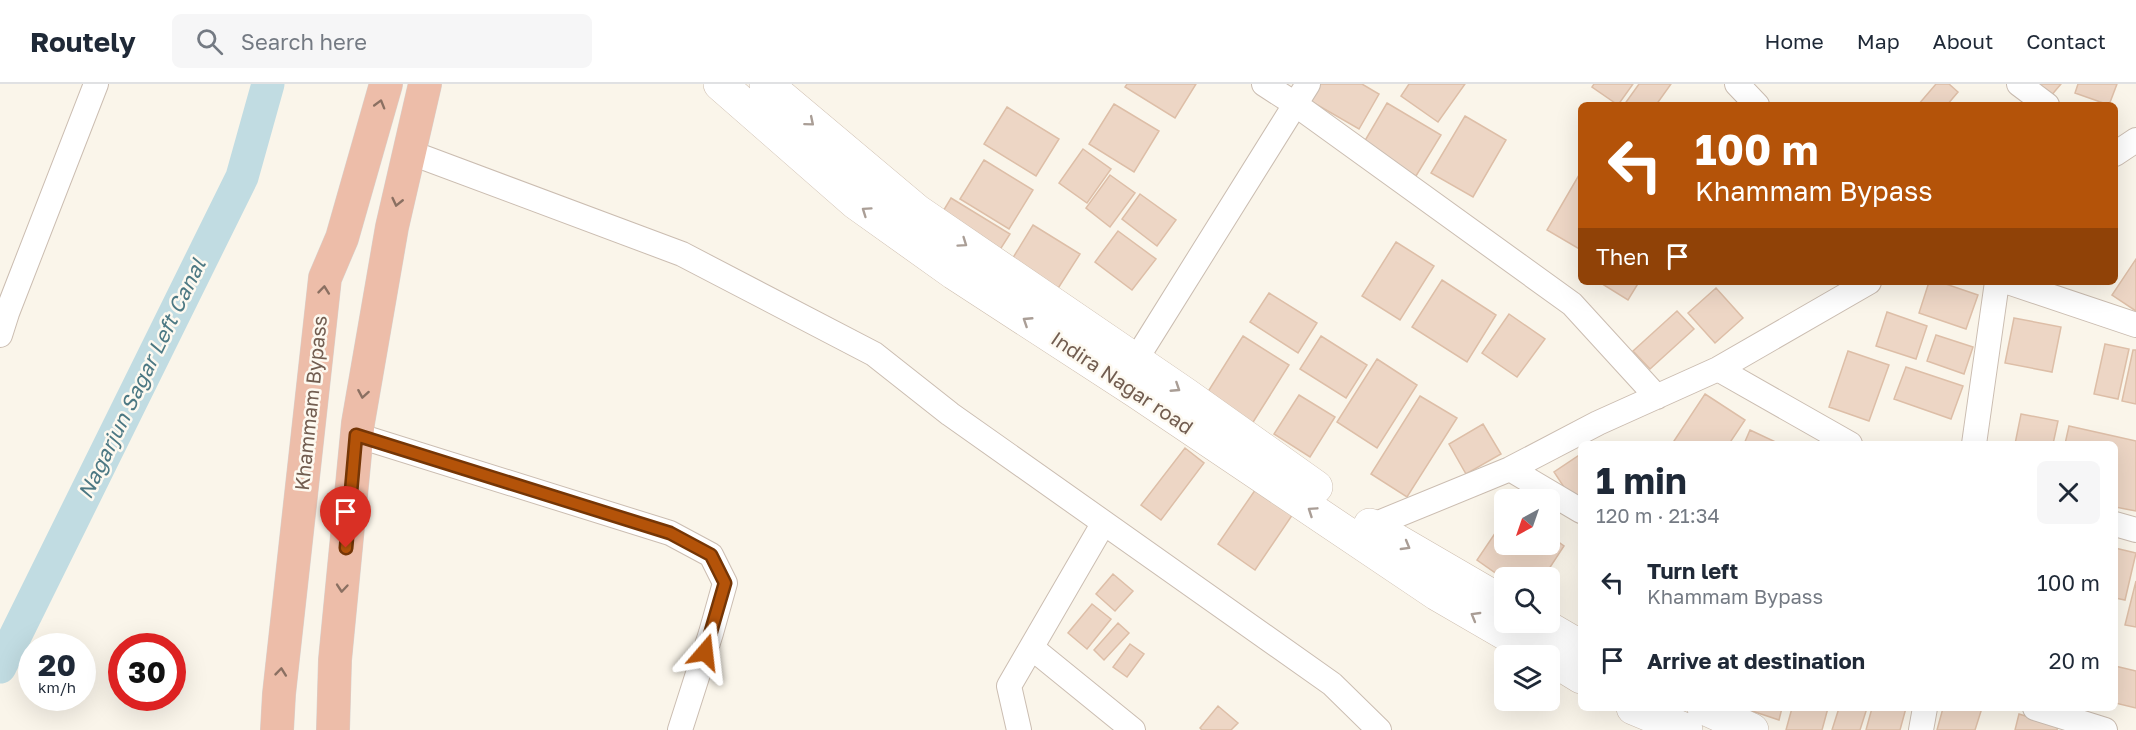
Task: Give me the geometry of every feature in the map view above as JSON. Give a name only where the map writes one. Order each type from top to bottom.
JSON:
[{"type":"highway","name":"Khammam Bypass","points":[[277,730],[279,694],[325,278],[342,238],[386,84]]},
{"type":"highway","points":[[333,730],[335,660],[356,435],[392,227],[425,84]]},
{"type":"street","points":[[1,331],[96,84]]},
{"type":"street","name":"Indira Nagar road","points":[[720,84],[856,203],[954,273],[1137,392],[1437,594],[1525,645]]},
{"type":"street","name":"Indira Nagar road","points":[[766,84],[917,211],[1185,394],[1371,526],[1494,597]]},
{"type":"street","points":[[1264,84],[1572,304],[1657,397]]},
{"type":"street","points":[[1135,361],[1308,84]]},
{"type":"street","points":[[1737,84],[1753,102]]},
{"type":"street","points":[[2019,84],[2043,102]]},
{"type":"street","points":[[409,152],[682,254],[874,354],[950,414],[1332,684],[1379,730]]},
{"type":"street","points":[[1371,526],[1510,469],[1598,423],[1718,369],[1864,285]]},
{"type":"street","points":[[1974,441],[1997,285]]},
{"type":"street","points":[[2017,285],[2136,325]]},
{"type":"street","points":[[1718,369],[1845,441]]},
{"type":"street","points":[[356,435],[670,533],[711,555],[725,583],[680,730]]},
{"type":"street","points":[[1510,469],[1578,509]]},
{"type":"street","points":[[1019,730],[1009,686],[1103,524]]},
{"type":"street","points":[[2118,525],[2136,531]]},
{"type":"street","points":[[1557,633],[1578,645]]},
{"type":"street","points":[[1032,648],[1133,730]]},
{"type":"street","points":[[1560,664],[1578,675]]},
{"type":"street","points":[[1640,711],[1686,730]]},
{"type":"street","points":[[1711,711],[1752,730]]},
{"type":"street","points":[[1921,730],[1924,711]]},
{"type":"street","points":[[2045,711],[2105,730]]},
{"type":"building","points":[[1127,84],[1196,84],[1175,118],[1125,87]]},
{"type":"building","points":[[1316,84],[1362,84],[1379,94],[1359,129],[1307,99]]},
{"type":"building","points":[[1409,84],[1465,84],[1438,122],[1401,96]]},
{"type":"building","points":[[1594,84],[1633,84],[1620,102],[1614,102],[1592,87]]},
{"type":"building","points":[[1639,84],[1671,84],[1658,102],[1626,102]]},
{"type":"building","points":[[1936,84],[1949,84],[1958,92],[1950,102],[1921,102]]},
{"type":"building","points":[[2034,84],[2061,84],[2050,97]]},
{"type":"building","points":[[2078,84],[2117,84],[2110,102],[2100,102],[2075,93]]},
{"type":"building","points":[[1387,103],[1441,135],[1416,176],[1363,144]]},
{"type":"building","points":[[1114,104],[1159,131],[1134,172],[1089,144]]},
{"type":"building","points":[[1007,107],[1059,139],[1036,176],[984,144]]},
{"type":"building","points":[[1465,116],[1506,140],[1473,197],[1431,173]]},
{"type":"building","points":[[1083,149],[1111,169],[1087,203],[1059,183]]},
{"type":"building","points":[[984,160],[1033,190],[1009,229],[960,199]]},
{"type":"building","points":[[1110,175],[1135,193],[1110,227],[1086,208]]},
{"type":"building","points":[[1578,177],[1578,248],[1547,230]]},
{"type":"building","points":[[1140,194],[1176,220],[1157,246],[1122,219]]},
{"type":"building","points":[[951,198],[1010,234],[994,259],[936,223]]},
{"type":"building","points":[[1033,225],[1080,254],[1057,290],[1011,261]]},
{"type":"building","points":[[1118,231],[1156,259],[1132,290],[1095,262]]},
{"type":"building","points":[[1396,242],[1434,266],[1400,320],[1362,296]]},
{"type":"building","points":[[2136,259],[2136,311],[2112,295]]},
{"type":"building","points":[[1442,280],[1496,315],[1467,362],[1412,327]]},
{"type":"building","points":[[1604,285],[1637,285],[1628,300]]},
{"type":"building","points":[[1928,285],[1949,285],[1978,295],[1966,329],[1919,313]]},
{"type":"building","points":[[1716,288],[1743,318],[1715,343],[1688,313]]},
{"type":"building","points":[[1269,293],[1317,323],[1298,353],[1250,322]]},
{"type":"building","points":[[1677,311],[1694,329],[1650,369],[1633,351]]},
{"type":"building","points":[[1887,312],[1927,326],[1916,359],[1876,346]]},
{"type":"building","points":[[1509,314],[1545,339],[1517,377],[1482,353]]},
{"type":"building","points":[[2014,318],[2061,327],[2052,372],[2005,363]]},
{"type":"building","points":[[1936,335],[1973,347],[1964,374],[1927,361]]},
{"type":"building","points":[[1243,336],[1289,365],[1250,427],[1204,398]]},
{"type":"building","points":[[1321,336],[1367,365],[1346,398],[1300,369]]},
{"type":"building","points":[[2105,344],[2129,349],[2118,399],[2094,394]]},
{"type":"building","points":[[2133,350],[2136,350],[2136,404],[2122,401]]},
{"type":"building","points":[[1848,351],[1889,365],[1869,421],[1829,407]]},
{"type":"building","points":[[1377,359],[1417,385],[1377,448],[1337,422]]},
{"type":"building","points":[[1906,367],[1963,386],[1951,419],[1894,399]]},
{"type":"building","points":[[1705,394],[1745,420],[1731,441],[1674,441]]},
{"type":"building","points":[[1299,395],[1335,417],[1310,457],[1274,434]]},
{"type":"building","points":[[1420,396],[1457,418],[1407,497],[1371,474]]},
{"type":"building","points":[[2021,414],[2058,421],[2054,441],[2016,441]]},
{"type":"building","points":[[1483,424],[1501,454],[1466,474],[1449,444]]},
{"type":"building","points":[[2069,426],[2136,441],[2136,511],[2118,508],[2118,441],[2066,441]]},
{"type":"building","points":[[1750,430],[1774,441],[1745,441]]},
{"type":"building","points":[[1185,448],[1204,463],[1161,520],[1141,505]]},
{"type":"building","points":[[1578,456],[1578,497],[1573,501],[1554,472]]},
{"type":"building","points":[[1260,483],[1297,508],[1255,570],[1218,544]]},
{"type":"building","points":[[1494,535],[1494,555],[1558,555],[1550,567],[1494,567],[1494,572],[1477,560]]},
{"type":"building","points":[[2118,549],[2136,553],[2125,600],[2118,599]]},
{"type":"building","points":[[1113,574],[1133,591],[1115,611],[1096,594]]},
{"type":"building","points":[[2136,581],[2136,627],[2125,625]]},
{"type":"building","points":[[1092,604],[1111,619],[1087,649],[1068,633]]},
{"type":"building","points":[[1118,623],[1129,633],[1104,660],[1094,650]]},
{"type":"building","points":[[1130,644],[1144,654],[1127,677],[1113,667]]},
{"type":"building","points":[[2118,667],[2136,671],[2136,708],[2118,704]]},
{"type":"building","points":[[1218,706],[1238,723],[1231,730],[1202,730],[1200,728]]},
{"type":"building","points":[[1752,711],[1781,711],[1779,720]]},
{"type":"building","points":[[1791,711],[1827,711],[1822,730],[1786,730]]},
{"type":"building","points":[[1838,711],[1866,711],[1860,730],[1832,730]]},
{"type":"building","points":[[1871,711],[1905,711],[1900,730],[1866,730]]},
{"type":"building","points":[[1942,711],[1981,711],[1975,730],[1937,730]]},
{"type":"building","points":[[2019,714],[2058,726],[2057,730],[2015,730]]},
{"type":"waterway","name":"Nagarjun Sagar Left Canal","points":[[0,667],[242,177],[268,84]]},
{"type":"route","points":[[346,548],[356,435],[670,533],[711,555],[725,583],[705,652]]}]
